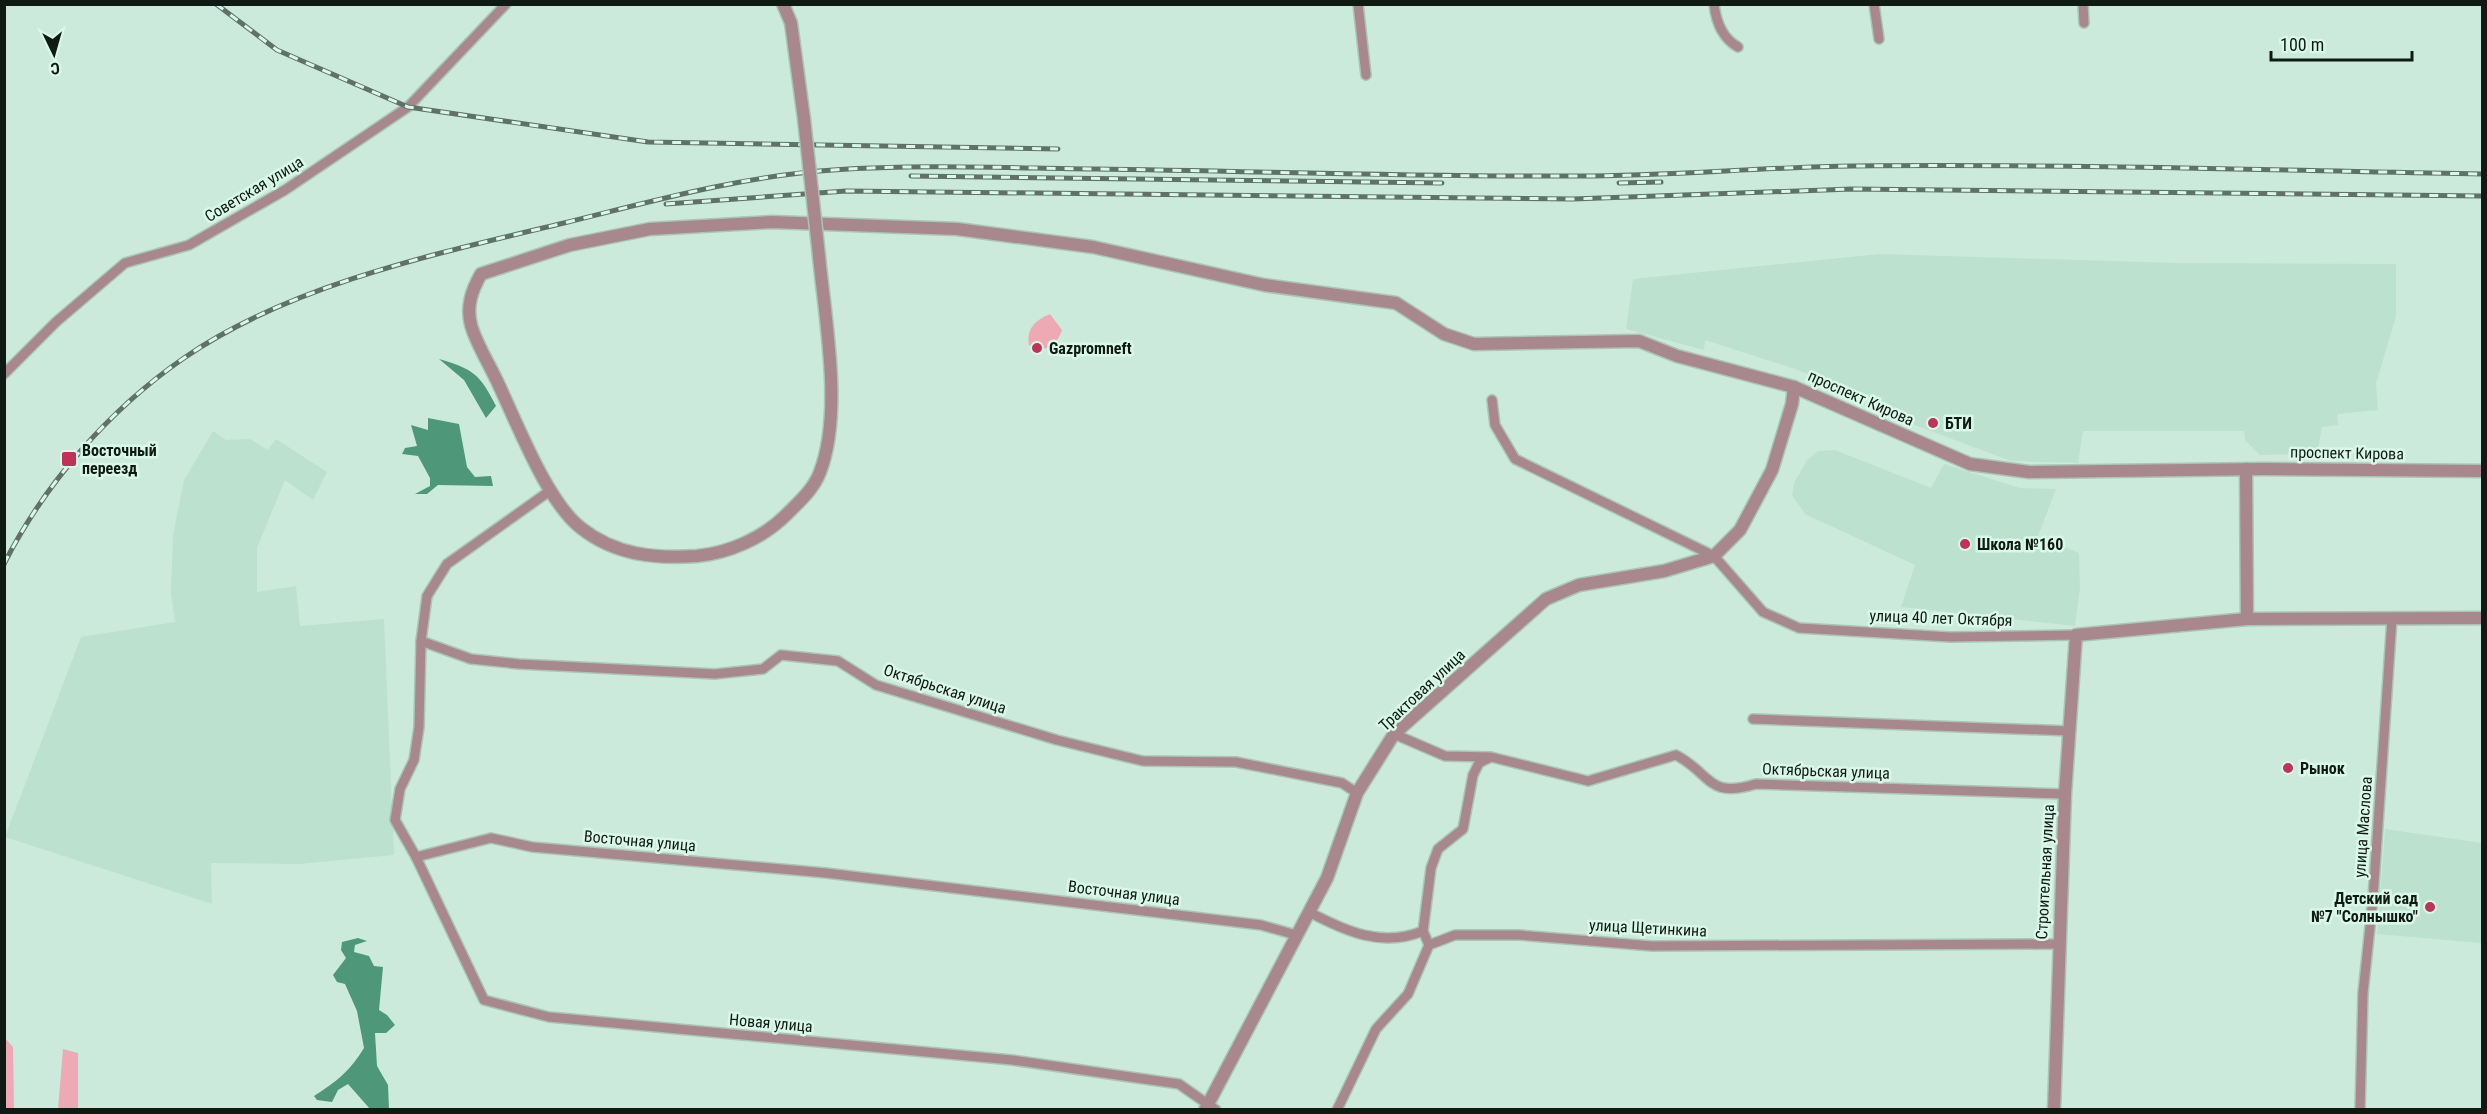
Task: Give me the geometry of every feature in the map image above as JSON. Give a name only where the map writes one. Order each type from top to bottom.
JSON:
[{"type":"street","name":"Советская улица","points":[[4,375],[56,322],[125,263],[189,245],[285,190],[408,107],[506,4]]},
{"type":"street","name":"проспект Кирова","points":[[783,4],[791,23],[804,120],[819,256],[830,384],[831,434],[820,474],[802,499],[777,524],[749,541],[711,555],[675,558],[635,555],[606,544],[580,528],[559,505],[471,326],[471,290],[482,274],[570,245],[650,229],[772,222],[957,229],[1093,247],[1264,285],[1396,303],[1444,334],[1474,344],[1639,341],[1677,356],[1794,387],[1970,464],[2029,472],[2246,469],[2482,471]]},
{"type":"street","points":[[1358,4],[1366,75]]},
{"type":"street","points":[[1714,4],[1716,20],[1728,41],[1738,47]]},
{"type":"street","points":[[1874,4],[1879,39]]},
{"type":"street","points":[[2083,4],[2084,23]]},
{"type":"street","points":[[1714,556],[1740,530],[1772,470],[1792,404],[1794,387]]},
{"type":"street","name":"улица 40 лет Октября","points":[[1492,400],[1496,425],[1515,459],[1714,556],[1763,612],[1799,628],[1950,637],[2076,635],[2247,619],[2482,618]]},
{"type":"street","points":[[2246,469],[2247,619]]},
{"type":"street","points":[[416,856],[395,820],[400,789],[414,760],[419,727],[421,642],[427,596],[447,564],[550,490]]},
{"type":"street","name":"Трактовая улица","points":[[1210,1108],[1327,878],[1357,793],[1394,734],[1546,599],[1579,585],[1664,571],[1714,556]]},
{"type":"street","name":"улица Маслова","points":[[2360,1110],[2363,993],[2373,898],[2392,618]]},
{"type":"street","name":"Строительная улица","points":[[2054,1110],[2059,944],[2076,635]]},
{"type":"street","name":"Октябрьская улица","points":[[421,642],[471,659],[715,674],[763,669],[781,655],[838,661],[876,684],[1057,740],[1143,761],[1236,762],[1286,770],[1342,783],[1357,793]]},
{"type":"street","points":[[1753,720],[2069,731]]},
{"type":"street","name":"Октябрьская улица","points":[[1394,734],[1445,756],[1491,757],[1588,781],[1676,755],[1688,761],[1720,789],[1738,789],[1756,784],[2066,794]]},
{"type":"street","points":[[1337,1110],[1376,1029],[1408,994],[1429,945],[1423,930],[1431,868],[1438,849],[1462,829],[1473,775],[1479,763],[1491,757]]},
{"type":"street","name":"Восточная улица","points":[[416,856],[491,838],[532,847],[825,873],[1261,925],[1296,935]]},
{"type":"street","name":"Новая улица","points":[[416,856],[484,1000],[549,1017],[1012,1060],[1179,1084],[1210,1108]]},
{"type":"street","points":[[1309,912],[1345,931],[1366,936],[1408,936],[1423,930]]},
{"type":"street","name":"улица Щетинкина","points":[[1429,945],[1455,935],[1519,934],[1652,946],[2059,944]]},
{"type":"shaded area","points":[[1880,254],[2176,263],[2396,264],[2396,316],[2376,384],[2378,410],[2337,414],[2338,425],[2322,427],[2317,454],[2260,455],[2245,440],[2244,431],[2083,431],[2078,463],[2011,461],[1896,418],[1898,410],[1795,369],[1705,340],[1704,350],[1626,329],[1633,279]]},
{"type":"shaded area","points":[[1050,314],[1062,330],[1057,341],[1045,348],[1029,345],[1029,334],[1033,325]]},
{"type":"shaded area","points":[[439,359],[468,370],[480,380],[496,406],[486,418],[464,380]]},
{"type":"shaded area","points":[[428,418],[459,424],[467,467],[475,477],[491,476],[493,486],[438,485],[427,494],[415,494],[430,486],[430,478],[418,456],[402,454],[405,448],[417,446],[411,425],[428,430]]},
{"type":"shaded area","points":[[213,431],[226,440],[250,439],[268,450],[276,439],[327,472],[313,500],[285,480],[257,548],[257,592],[296,586],[300,626],[384,619],[394,855],[299,864],[211,863],[212,904],[5,837],[81,637],[175,622],[171,594],[173,535],[184,480]]},
{"type":"shaded area","name":"Школа №160","points":[[1835,450],[1931,488],[1944,464],[2020,488],[2056,489],[2038,536],[2079,553],[2080,588],[2075,626],[1901,607],[1915,565],[1805,514],[1792,495],[1794,483],[1807,460],[1818,451]]},
{"type":"shaded area","name":"Детский сад №7 \"Солнышко\"","points":[[2385,829],[2482,843],[2481,943],[2377,934]]},
{"type":"shaded area","points":[[358,938],[367,941],[355,945],[354,952],[369,956],[374,966],[383,967],[379,1010],[387,1015],[395,1025],[386,1033],[375,1033],[377,1066],[388,1085],[389,1109],[370,1109],[348,1084],[338,1090],[332,1102],[317,1100],[314,1096],[342,1075],[364,1048],[357,1011],[345,984],[337,982],[333,975],[346,958],[341,950],[342,942]]},
{"type":"shaded area","points":[[5,1038],[13,1047],[14,1109],[5,1109]]},
{"type":"shaded area","points":[[63,1049],[78,1053],[78,1109],[58,1109]]},
{"type":"railway","points":[[216,4],[277,50],[408,107],[648,142],[1058,149]]},
{"type":"railway","points":[[4,564],[20,534],[59,477],[105,424],[157,378],[226,332],[318,291],[417,259],[664,198],[765,178],[833,170],[931,167],[1519,176],[1613,176],[1820,167],[1933,166],[2482,174]]},
{"type":"railway","points":[[911,176],[1442,183]]},
{"type":"railway","points":[[1619,183],[1661,182]]},
{"type":"railway","points":[[666,204],[846,191],[1573,199],[1852,189],[2482,196]]},
{"type":"place","name":"Gazpromneft","points":[[1037,348]]},
{"type":"place","name":"БТИ","points":[[1933,423]]},
{"type":"place","name":"Восточный переезд","points":[[69,459]]},
{"type":"place","name":"Школа №160","points":[[1965,544]]},
{"type":"place","name":"Рынок","points":[[2288,768]]},
{"type":"place","name":"Детский сад №7 \"Солнышко\"","points":[[2430,907]]}]
